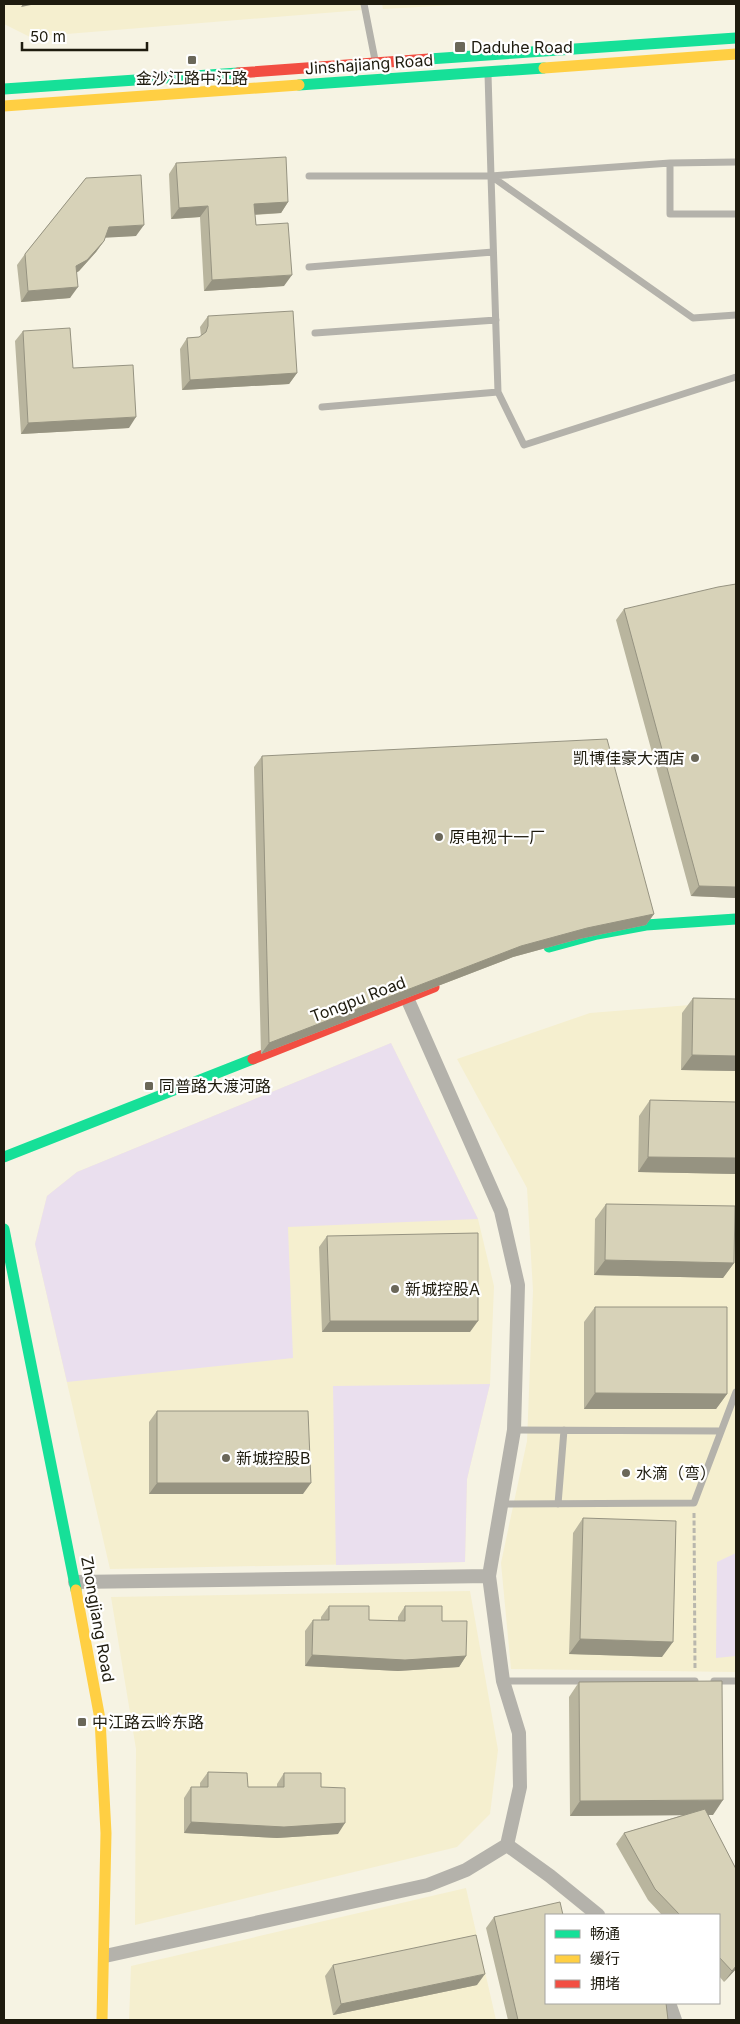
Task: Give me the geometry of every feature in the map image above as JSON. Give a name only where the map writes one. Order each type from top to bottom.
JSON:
[{"type":"street","name":"Jinshajiang Road","points":[[4,89],[736,38]]},
{"type":"street","name":"Jinshajiang Road","points":[[4,106],[736,54]]},
{"type":"street","points":[[542,949],[597,934],[646,925],[736,919]]},
{"type":"street","name":"Tongpu Road","points":[[4,1157],[441,984]]},
{"type":"street","points":[[105,1956],[428,1885],[466,1870],[507,1845],[520,1787],[519,1733],[503,1680],[489,1576],[514,1430],[518,1285],[501,1210],[406,998]]},
{"type":"street","name":"Zhongjiang Road","points":[[4,1229],[75,1582],[100,1719],[106,1833],[105,1956],[102,2020]]},
{"type":"street","points":[[75,1582],[489,1576]]},
{"type":"street","points":[[507,1845],[597,1914]]},
{"type":"street","points":[[669,2004],[675,2020]]},
{"type":"lane","points":[[364,4],[376,63]]},
{"type":"lane","points":[[488,71],[498,392],[524,445],[736,378]]},
{"type":"lane","points":[[309,176],[491,176],[670,163],[736,162]]},
{"type":"lane","points":[[670,163],[670,214],[736,214]]},
{"type":"lane","points":[[491,176],[693,318],[736,315]]},
{"type":"lane","points":[[309,267],[493,252]]},
{"type":"lane","points":[[315,333],[496,320]]},
{"type":"lane","points":[[322,407],[498,392]]},
{"type":"lane","points":[[500,1504],[694,1503],[736,1392]]},
{"type":"lane","points":[[514,1430],[721,1431]]},
{"type":"lane","points":[[558,1504],[564,1430]]},
{"type":"lane","points":[[503,1680],[736,1681]]},
{"type":"path","points":[[694,1503],[695,1681]]},
{"type":"shaded area","points":[[4,4],[361,4],[362,10],[30,37],[4,24]]},
{"type":"shaded area","points":[[382,4],[473,4],[383,9]]},
{"type":"shaded area","points":[[715,1003],[736,1006],[736,1672],[511,1669],[501,1563],[527,1441],[533,1291],[527,1188],[457,1059],[590,1013]]},
{"type":"shaded area","points":[[391,1043],[478,1219],[494,1286],[490,1384],[467,1479],[465,1562],[110,1569],[35,1244],[47,1196],[77,1172]]},
{"type":"shaded area","points":[[391,1043],[478,1219],[288,1227],[293,1358],[67,1382],[35,1244],[47,1196],[77,1172]]},
{"type":"shaded area","points":[[490,1384],[467,1479],[465,1562],[336,1565],[333,1386]]},
{"type":"shaded area","points":[[736,1553],[736,1656],[716,1658],[717,1562]]},
{"type":"shaded area","points":[[470,1591],[498,1750],[490,1814],[457,1847],[135,1925],[136,1749],[111,1597]]},
{"type":"shaded area","points":[[466,1888],[496,2020],[129,2020],[131,1966]]},
{"type":"building","points":[[286,157],[288,202],[254,204],[256,225],[288,223],[292,275],[212,280],[208,206],[179,208],[176,163]]},
{"type":"building","points":[[141,175],[144,225],[109,227],[104,241],[87,260],[76,266],[78,287],[28,291],[25,254],[86,178]]},
{"type":"building","points":[[293,311],[297,373],[190,380],[187,338],[199,337],[206,332],[208,316]]},
{"type":"building","points":[[70,328],[73,368],[133,365],[136,417],[28,423],[23,331]]},
{"type":"building","name":"凯博佳豪大酒店","points":[[736,584],[736,887],[699,886],[624,609]]},
{"type":"building","name":"原电视十一厂","points":[[607,739],[654,914],[587,928],[521,946],[269,1043],[262,756]]},
{"type":"building","points":[[693,998],[736,999],[736,1056],[692,1055]]},
{"type":"building","points":[[650,1100],[736,1102],[736,1158],[648,1157]]},
{"type":"building","points":[[606,1204],[735,1206],[734,1263],[605,1260]]},
{"type":"building","name":"新城控股A","points":[[478,1233],[478,1321],[330,1321],[327,1236]]},
{"type":"building","points":[[595,1307],[727,1307],[727,1394],[595,1393]]},
{"type":"building","name":"新城控股B","points":[[157,1411],[308,1411],[311,1483],[157,1483]]},
{"type":"building","points":[[583,1518],[676,1521],[673,1642],[580,1639]]},
{"type":"building","points":[[329,1606],[369,1606],[369,1620],[405,1621],[405,1606],[442,1606],[442,1621],[467,1621],[466,1656],[405,1660],[312,1655],[313,1620],[329,1620]]},
{"type":"building","points":[[722,1681],[723,1800],[580,1801],[579,1682]]},
{"type":"building","points":[[208,1772],[247,1773],[248,1787],[284,1787],[284,1773],[321,1773],[321,1787],[345,1788],[345,1823],[284,1827],[191,1822],[191,1787],[208,1787]]},
{"type":"building","points":[[705,1809],[736,1869],[736,1966],[732,1971],[720,1958],[720,1914],[679,1914],[655,1889],[624,1833]]},
{"type":"building","points":[[560,1902],[563,1914],[545,1914],[545,2004],[666,2004],[668,2020],[518,2020],[494,1917]]},
{"type":"building","points":[[476,1935],[485,1974],[341,2004],[333,1965]]},
{"type":"traffic: fast","points":[[429,59],[736,38]]},
{"type":"traffic: fast","points":[[299,85],[544,68]]},
{"type":"traffic: fast","points":[[4,89],[238,73]]},
{"type":"traffic: fast","points":[[549,947],[597,934],[646,925],[736,919]]},
{"type":"traffic: fast","points":[[4,1157],[253,1059]]},
{"type":"traffic: fast","points":[[4,1229],[76,1590]]},
{"type":"traffic: slow","points":[[544,68],[736,54]]},
{"type":"traffic: slow","points":[[4,106],[299,85]]},
{"type":"traffic: slow","points":[[76,1590],[100,1719],[106,1833],[102,2020]]},
{"type":"traffic: jam","points":[[238,73],[429,59]]},
{"type":"traffic: jam","points":[[253,1059],[434,987]]},
{"type":"place","name":"Daduhe Road","points":[[460,47]]},
{"type":"place","name":"金沙江路中江路","points":[[192,60]]},
{"type":"place","name":"凯博佳豪大酒店","points":[[695,758]]},
{"type":"place","name":"原电视十一厂","points":[[439,837]]},
{"type":"place","name":"同普路大渡河路","points":[[149,1086]]},
{"type":"place","name":"新城控股A","points":[[395,1289]]},
{"type":"place","name":"新城控股B","points":[[226,1458]]},
{"type":"place","name":"水滴（弯）","points":[[626,1473]]},
{"type":"place","name":"中江路云岭东路","points":[[82,1722]]}]
